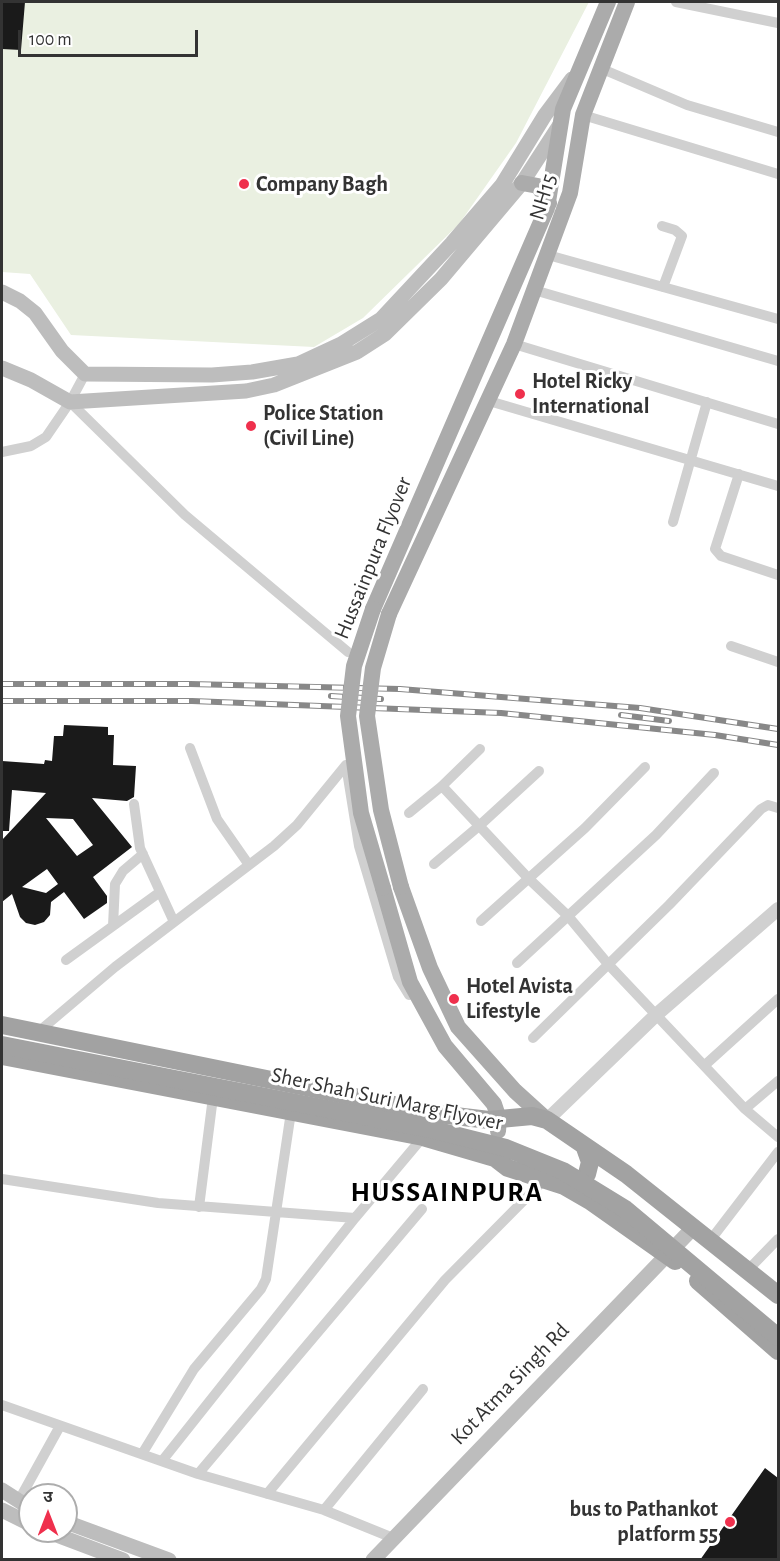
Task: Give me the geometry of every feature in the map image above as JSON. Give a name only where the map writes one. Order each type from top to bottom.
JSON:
[{"type":"highway","points":[[2,1026],[438,1114],[503,1122],[532,1116],[547,1120],[626,1174],[778,1295]]},
{"type":"highway","name":"Sher Shah Suri Marg Flyover","points":[[2,1034],[438,1121],[519,1142],[567,1160],[634,1201],[778,1321]]},
{"type":"highway","name":"Sher Shah Suri Marg Flyover","points":[[2,1045],[434,1130],[506,1148],[563,1171],[625,1209],[778,1337]]},
{"type":"highway","points":[[2,1056],[423,1137],[495,1158],[508,1168],[564,1186],[620,1220],[667,1255],[778,1351]]},
{"type":"highway","points":[[495,1158],[492,1147],[503,1122]]},
{"type":"highway","points":[[564,1186],[579,1183],[587,1174],[590,1162],[584,1145]]},
{"type":"main road","name":"NH15","points":[[549,203],[556,168],[559,126],[579,70],[608,2]]},
{"type":"main road","name":"NH15","points":[[486,407],[514,344],[570,193],[583,115],[627,2]]},
{"type":"main road","points":[[2,292],[21,301],[34,313],[62,351],[86,374],[212,375],[252,372],[298,364],[341,344],[381,320],[502,185],[545,116],[579,70]]},
{"type":"main road","points":[[2,368],[32,380],[70,402],[246,391],[274,385],[357,352],[385,333],[441,279],[522,183],[559,126]]},
{"type":"main road","points":[[522,183],[538,186],[549,203]]},
{"type":"main road","name":"Hussainpura Flyover","points":[[468,1073],[445,1046],[410,982],[361,813],[348,716],[354,666],[373,609],[549,203]]},
{"type":"main road","name":"Hussainpura Flyover","points":[[486,407],[390,614],[373,668],[366,716],[381,810],[401,887],[430,968],[458,1027],[515,1091],[547,1120]]},
{"type":"main road","points":[[468,1073],[494,1104],[503,1122]]},
{"type":"main road","name":"Kot Atma Singh Rd","points":[[373,1560],[389,1548],[693,1228]]},
{"type":"main road","points":[[2,1510],[18,1518]]},
{"type":"main road","points":[[78,1526],[169,1560]]},
{"type":"main road","points":[[78,1543],[123,1560]]},
{"type":"street","points":[[676,2],[778,23]]},
{"type":"street","points":[[600,68],[687,105],[778,132]]},
{"type":"street","points":[[583,115],[778,174]]},
{"type":"street","points":[[662,226],[675,230],[682,236],[663,287]]},
{"type":"street","points":[[548,255],[778,319]]},
{"type":"street","points":[[534,290],[778,361]]},
{"type":"street","points":[[514,344],[778,424]]},
{"type":"street","points":[[2,452],[39,442],[52,429],[86,374]]},
{"type":"street","points":[[70,402],[185,515],[348,652]]},
{"type":"street","points":[[673,522],[707,402]]},
{"type":"street","points":[[486,407],[690,459],[778,486]]},
{"type":"street","points":[[740,474],[716,549],[721,556],[778,575]]},
{"type":"street","points":[[731,646],[778,662]]},
{"type":"street","points":[[190,748],[217,819],[249,865]]},
{"type":"street","points":[[409,813],[442,786],[480,749]]},
{"type":"street","points":[[38,1033],[115,967],[249,865],[297,825],[346,765],[359,846],[398,977],[450,1066],[468,1073]]},
{"type":"street","points":[[481,921],[585,828],[645,767]]},
{"type":"street","points":[[434,864],[480,826],[539,771]]},
{"type":"street","points":[[517,963],[656,835],[714,773]]},
{"type":"street","points":[[442,786],[529,879],[568,916],[608,964],[656,1015],[746,1109],[778,1137]]},
{"type":"street","points":[[134,804],[136,835],[174,922]]},
{"type":"street","points":[[533,1038],[761,810],[768,805],[778,808]]},
{"type":"street","points":[[113,926],[115,884],[123,871],[143,854]]},
{"type":"street","points":[[66,960],[160,892]]},
{"type":"street","points":[[547,1120],[656,1015],[778,909]]},
{"type":"street","points":[[705,1065],[778,999]]},
{"type":"street","points":[[746,1109],[778,1081]]},
{"type":"street","points":[[199,1208],[213,1097]]},
{"type":"street","points":[[142,1454],[194,1369],[261,1289],[268,1269],[291,1112]]},
{"type":"street","points":[[162,1461],[355,1218],[423,1137]]},
{"type":"street","points":[[709,1242],[778,1152]]},
{"type":"street","points":[[2,1179],[199,1208],[355,1218]]},
{"type":"street","points":[[267,1494],[445,1280],[543,1181]]},
{"type":"street","points":[[198,1474],[422,1209]]},
{"type":"street","points":[[747,1271],[778,1239]]},
{"type":"street","points":[[324,1510],[423,1389]]},
{"type":"street","points":[[2,1405],[198,1474],[324,1510],[389,1548]]},
{"type":"street","points":[[11,1499],[60,1426]]},
{"type":"green space","name":"Company Bagh","points":[[2,2],[589,2],[516,143],[459,224],[363,318],[314,347],[71,335],[30,274],[2,272]]},
{"type":"building","points":[[2,2],[25,2],[21,50],[2,49]]},
{"type":"building","points":[[64,725],[108,727],[108,735],[114,735],[113,765],[136,766],[134,797],[127,801],[92,798],[132,847],[93,877],[107,896],[107,903],[84,919],[64,892],[51,902],[50,915],[44,922],[35,925],[26,923],[20,917],[12,894],[2,902],[2,840],[46,793],[12,790],[9,831],[2,831],[2,761],[44,764],[45,760],[52,761],[54,736],[63,736]],"holes":[[[46,818],[73,819],[93,845],[77,856]],[[47,869],[58,884],[46,893],[22,887]]]},
{"type":"building","points":[[765,1468],[778,1478],[778,1560],[700,1560]]},
{"type":"railway","points":[[2,684],[190,684],[400,689],[640,708],[778,729]]},
{"type":"railway","points":[[331,696],[381,699]]},
{"type":"railway","points":[[2,701],[192,701],[501,713],[715,735],[778,745]]},
{"type":"railway","points":[[621,715],[669,721]]},
{"type":"place","name":"Company Bagh","points":[[244,184]]},
{"type":"place","name":"Hotel Ricky International","points":[[520,394]]},
{"type":"place","name":"Police Station (Civil Line)","points":[[251,426]]},
{"type":"place","name":"Hotel Avista Lifestyle","points":[[454,999]]},
{"type":"place","name":"bus to Pathankot platform 55","points":[[730,1522]]},
{"type":"district","name":"HUSSAINPURA","points":[[447,1193]]}]
